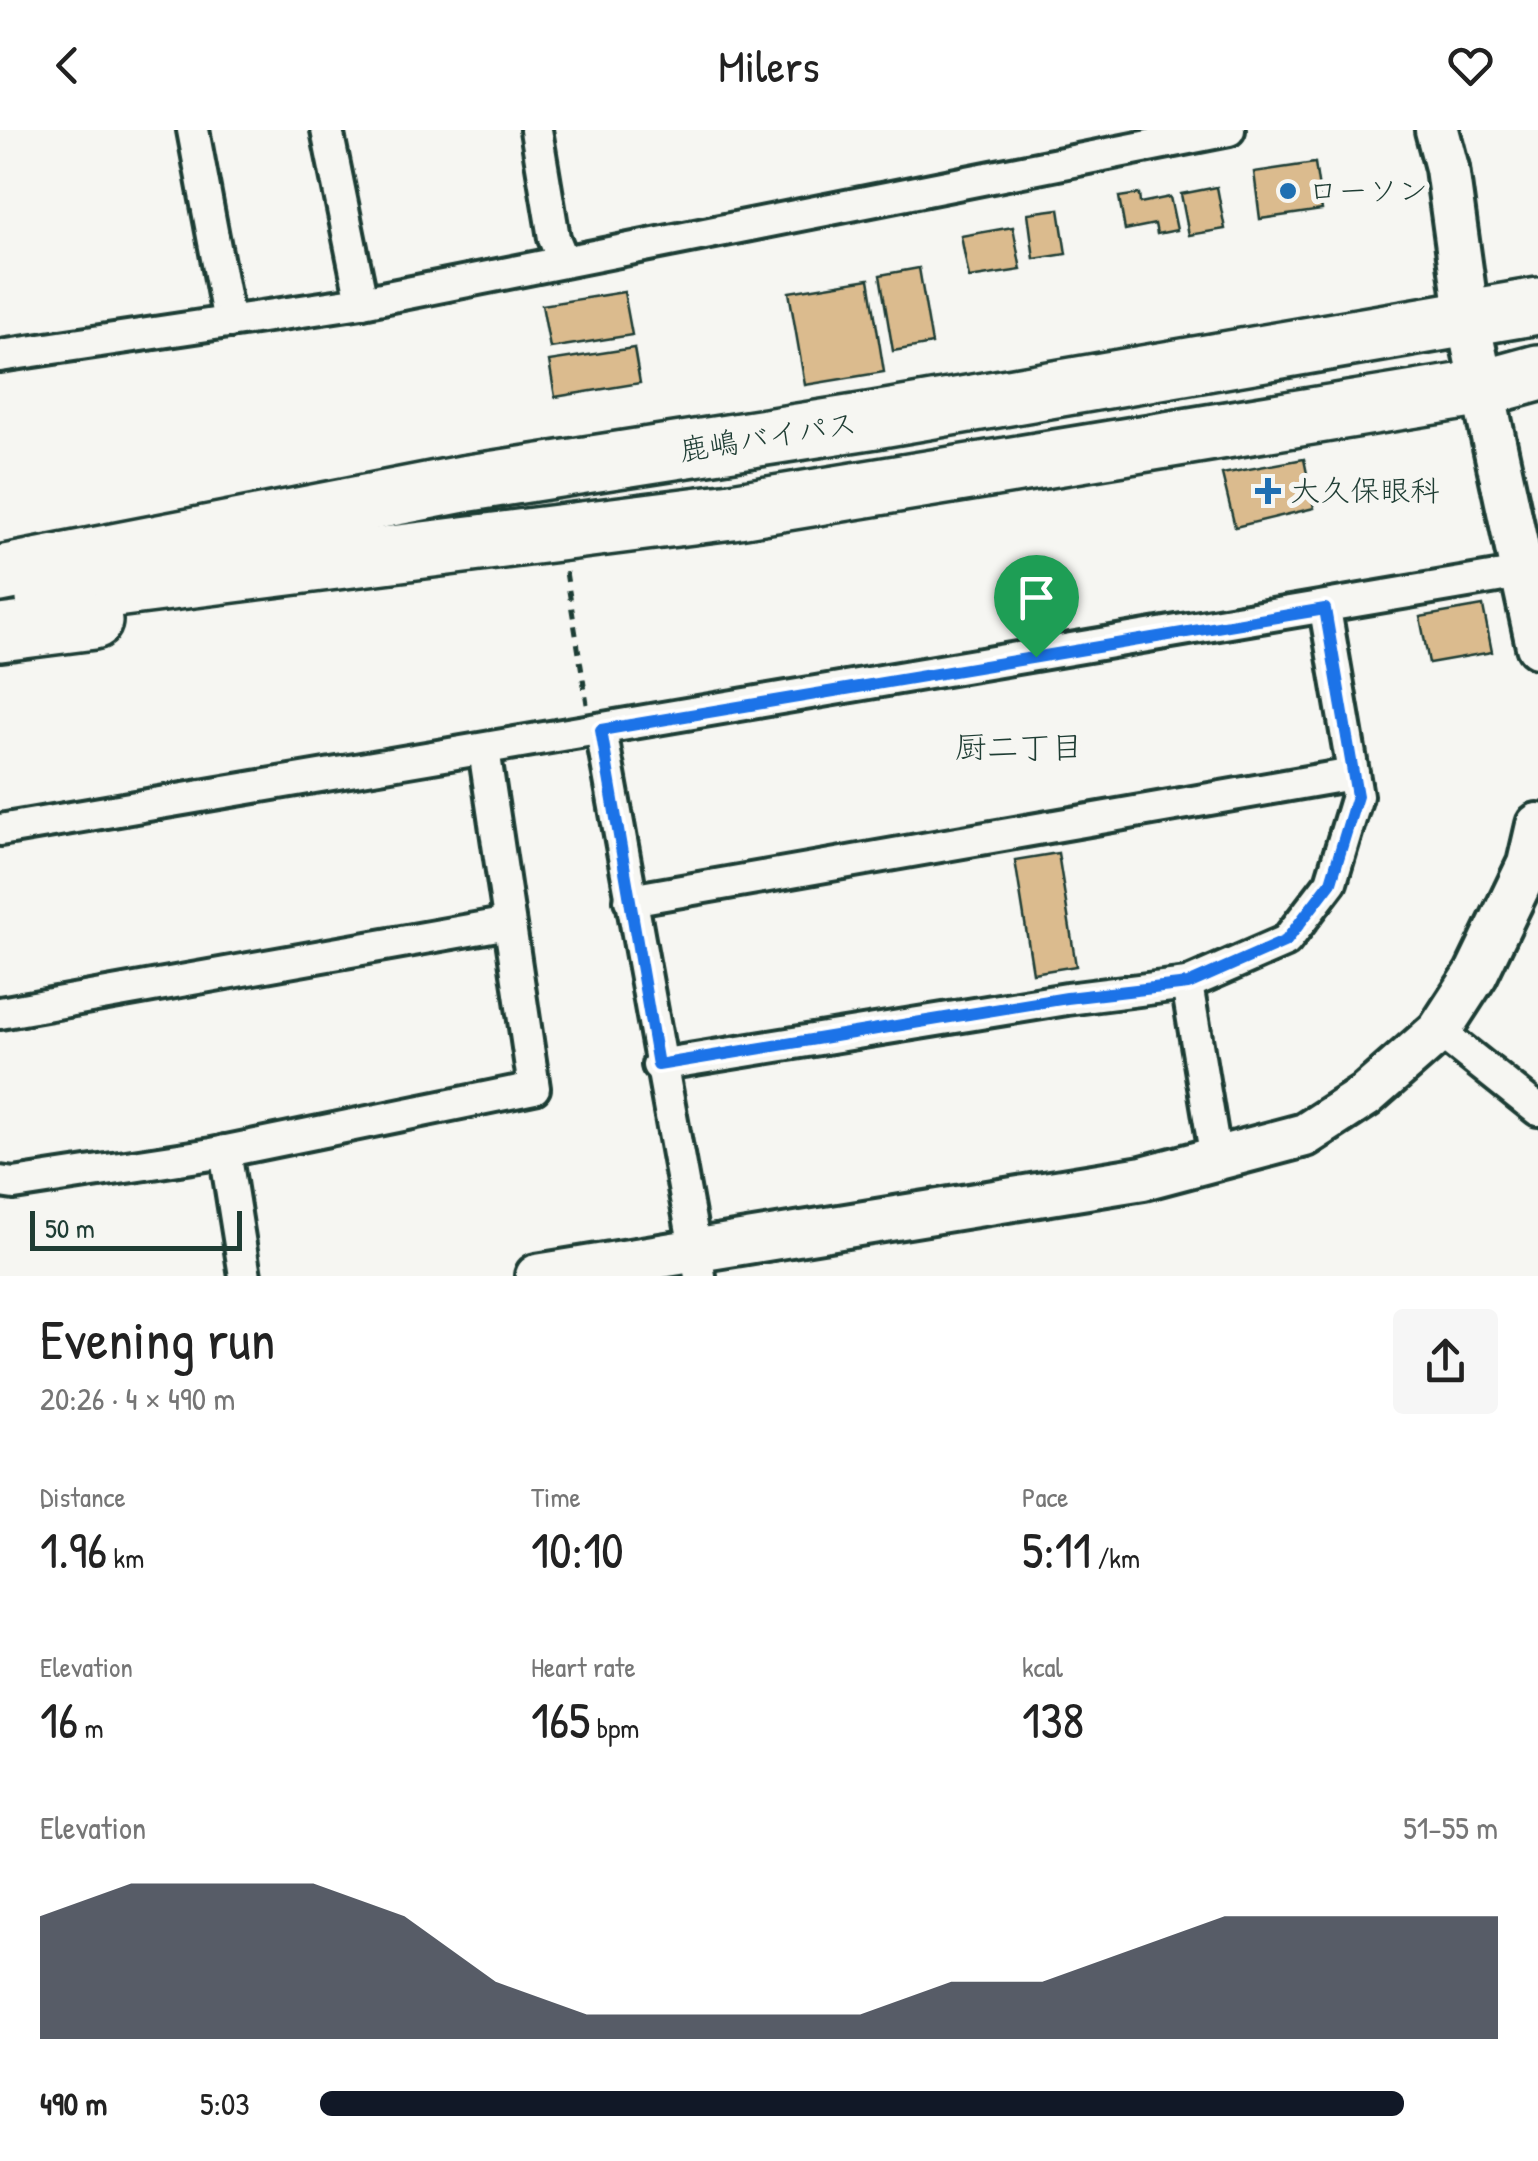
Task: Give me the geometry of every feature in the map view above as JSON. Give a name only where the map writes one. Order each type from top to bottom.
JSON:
[{"type":"highway","name":"鹿嶋バイパス","points":[[0,574],[463,484],[1468,321],[1538,306]]},
{"type":"highway","points":[[0,633],[324,591],[732,511],[1483,388],[1538,373]]},
{"type":"highway","points":[[0,540],[144,517],[463,484]]},
{"type":"highway","points":[[0,603],[732,511]]},
{"type":"street","points":[[193,130],[229,322]]},
{"type":"street","points":[[327,130],[362,302]]},
{"type":"street","points":[[536,130],[554,238],[562,260]]},
{"type":"street","points":[[0,356],[362,302],[1168,135],[1228,130]]},
{"type":"street","points":[[1437,130],[1447,168],[1468,321],[1529,571],[1538,646]]},
{"type":"street","points":[[0,830],[1325,609],[1529,571]]},
{"type":"street","points":[[658,1065],[1067,998],[1188,984],[1286,941],[1331,882],[1357,796],[1325,609]]},
{"type":"street","points":[[596,731],[697,1263]]},
{"type":"street","points":[[0,1182],[14,1184],[225,1151],[534,1088],[484,749]]},
{"type":"street","points":[[630,900],[1354,774]]},
{"type":"street","points":[[537,1276],[697,1263],[1143,1178],[1305,1135],[1365,1096],[1439,1032],[1476,974],[1529,864],[1538,825]]},
{"type":"street","points":[[0,1013],[509,922]]},
{"type":"street","points":[[1188,984],[1216,1159]]},
{"type":"street","points":[[1439,1032],[1538,1110]]},
{"type":"street","points":[[225,1151],[245,1276]]},
{"type":"path","points":[[560,542],[596,731]]},
{"type":"building","name":"ローソン","points":[[1315,163],[1322,210],[1260,219],[1254,172]]},
{"type":"building","points":[[1217,187],[1225,229],[1189,235],[1181,194]]},
{"type":"building","points":[[1139,194],[1140,203],[1170,197],[1177,230],[1157,234],[1155,224],[1125,230],[1119,197]]},
{"type":"building","points":[[1059,209],[1066,254],[1034,259],[1028,213]]},
{"type":"building","points":[[1013,227],[1021,270],[969,278],[961,236]]},
{"type":"building","points":[[919,268],[932,344],[893,351],[880,275]]},
{"type":"building","points":[[869,279],[884,372],[805,385],[789,292]]},
{"type":"building","points":[[624,292],[632,335],[550,348],[542,305]]},
{"type":"building","points":[[634,348],[640,383],[555,397],[549,361]]},
{"type":"building","name":"大久保眼科","points":[[1304,459],[1314,508],[1235,527],[1222,474]]},
{"type":"building","points":[[1483,606],[1492,652],[1429,663],[1420,617]]},
{"type":"building","points":[[1058,853],[1076,966],[1033,973],[1015,860]]},
{"type":"place","name":"ローソン","points":[[1288,191]]},
{"type":"place","name":"大久保眼科","points":[[1268,491]]},
{"type":"district","name":"厨二丁目","points":[[1019,747]]},
{"type":"route","points":[[1325,609],[1357,796],[1331,882],[1286,941],[1188,984],[1067,998],[658,1065],[601,730],[1036,657],[1325,609]]}]
